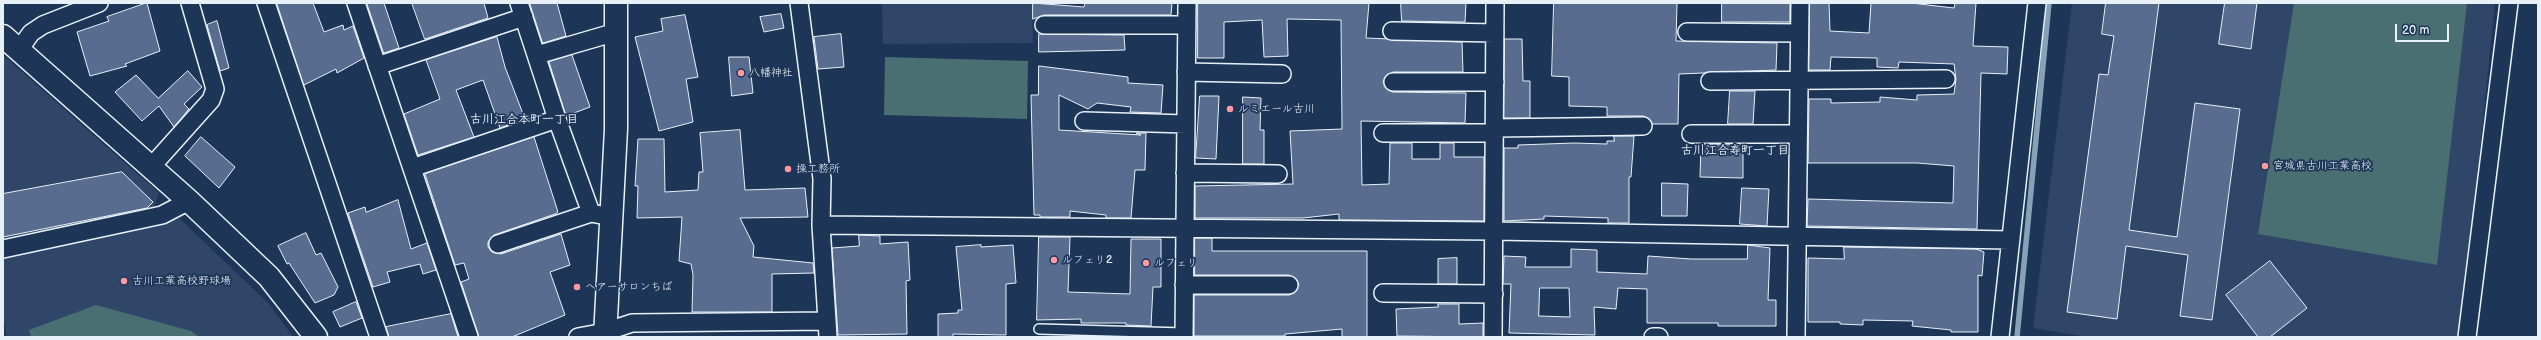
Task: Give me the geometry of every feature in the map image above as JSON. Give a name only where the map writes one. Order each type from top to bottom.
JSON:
[{"type":"street","points":[[98,3],[42,25],[31,33],[11,43],[190,201],[269,277],[316,337]]},
{"type":"street","points":[[151,167],[211,100],[215,89],[190,3]]},
{"type":"street","points":[[266,3],[379,337]]},
{"type":"street","points":[[356,3],[469,337]]},
{"type":"street","points":[[605,335],[602,215],[616,32],[616,3]]},
{"type":"street","points":[[578,337],[605,335],[632,323],[827,329],[822,225],[822,179],[799,3]]},
{"type":"street","points":[[1184,335],[1187,3]]},
{"type":"street","points":[[1493,337],[1495,3]]},
{"type":"street","points":[[1796,337],[1800,3]]},
{"type":"street","points":[[2000,337],[2037,3]]},
{"type":"street","points":[[2467,337],[2509,3]]},
{"type":"street","points":[[377,66],[522,10],[557,119],[602,215]]},
{"type":"street","points":[[1044,25],[1187,25]]},
{"type":"street","points":[[1392,31],[1495,33]]},
{"type":"street","points":[[537,55],[616,32]]},
{"type":"street","points":[[1687,32],[1799,32]]},
{"type":"street","points":[[1186,72],[1282,74]]},
{"type":"street","points":[[1710,81],[1946,79]]},
{"type":"street","points":[[1393,82],[1495,82]]},
{"type":"street","points":[[412,168],[557,119]]},
{"type":"street","points":[[1084,121],[1186,124]]},
{"type":"street","points":[[1383,133],[1643,126]]},
{"type":"street","points":[[1691,134],[1798,134]]},
{"type":"street","points":[[1185,173],[1278,174]]},
{"type":"street","points":[[3,249],[162,215],[190,201]]},
{"type":"street","points":[[498,244],[602,215]]},
{"type":"street","points":[[822,225],[1494,231],[2010,240]]},
{"type":"street","points":[[1184,285],[1289,285]]},
{"type":"street","points":[[1383,293],[1494,294]]},
{"type":"street","points":[[1653,337],[1659,337]]},
{"type":"lane","points":[[1039,329],[1184,335]]},
{"type":"shaded area","points":[[882,3],[1032,3],[1033,43],[883,44]]},
{"type":"shaded area","name":"宮城県古川工業高校","points":[[2072,3],[2495,3],[2461,337],[2087,337],[2033,328]]},
{"type":"shaded area","points":[[3,55],[159,193],[153,210],[3,238]]},
{"type":"shaded area","name":"古川工業高校野球場","points":[[177,216],[269,304],[293,337],[7,337],[3,315],[3,258]]},
{"type":"green space","points":[[2294,3],[2467,3],[2437,265],[2258,234]]},
{"type":"green space","points":[[885,57],[1028,61],[1027,119],[884,115]]},
{"type":"green space","points":[[96,305],[191,331],[199,337],[31,337],[29,330]]},
{"type":"building","points":[[147,3],[160,51],[125,64],[127,66],[90,76],[77,32],[109,21],[107,17]]},
{"type":"building","points":[[277,3],[313,3],[324,32],[343,25],[344,30],[353,26],[364,58],[337,73],[336,69],[304,85]]},
{"type":"building","points":[[367,3],[384,3],[399,48],[384,53]]},
{"type":"building","points":[[412,3],[484,3],[488,18],[425,39]]},
{"type":"building","points":[[530,3],[557,3],[566,36],[543,43]]},
{"type":"building","points":[[1033,3],[1084,7],[1085,3],[1172,3],[1171,15],[1044,15],[1033,19]]},
{"type":"building","points":[[1198,3],[1369,3],[1366,38],[1462,42],[1463,72],[1393,72],[1385,77],[1383,82],[1388,90],[1393,92],[1466,93],[1465,123],[1361,121],[1362,185],[1389,184],[1390,143],[1412,143],[1412,159],[1440,159],[1440,143],[1454,143],[1454,157],[1484,157],[1484,221],[1339,220],[1339,214],[1303,218],[1195,218],[1195,186],[1293,184],[1290,131],[1342,129],[1341,20],[1287,19],[1288,56],[1264,57],[1262,20],[1224,22],[1224,58],[1198,58]]},
{"type":"building","points":[[1401,3],[1466,3],[1465,22],[1402,21]]},
{"type":"building","points":[[1554,3],[1677,3],[1676,41],[1777,43],[1776,70],[1679,74],[1678,124],[1652,124],[1648,118],[1643,116],[1607,116],[1607,107],[1569,106],[1569,77],[1552,76]]},
{"type":"building","points":[[1722,3],[1790,3],[1790,22],[1722,22]]},
{"type":"building","points":[[1810,3],[1829,3],[1830,31],[1869,33],[1871,3],[1911,3],[1954,8],[1955,3],[1976,3],[1973,46],[2008,47],[2007,74],[1981,73],[1977,229],[1807,226],[1808,199],[1953,203],[1954,166],[1917,163],[1808,163],[1809,99],[1831,99],[1831,103],[1880,102],[1880,97],[1917,100],[1917,95],[1954,94],[1956,79],[1954,64],[1899,62],[1898,68],[1877,67],[1877,58],[1831,57],[1830,70],[1809,70]]},
{"type":"building","points":[[2106,3],[2159,3],[2129,230],[2177,237],[2195,103],[2240,109],[2212,320],[2180,316],[2188,255],[2126,246],[2117,319],[2067,312],[2099,74],[2108,75],[2114,36],[2102,34]]},
{"type":"building","points":[[2225,3],[2257,3],[2251,49],[2219,44]]},
{"type":"building","points":[[781,14],[784,28],[764,32],[760,17]]},
{"type":"building","points":[[685,15],[698,77],[686,79],[693,122],[659,131],[635,37],[663,31],[661,19]]},
{"type":"building","points":[[217,21],[229,68],[220,71],[207,25]]},
{"type":"building","points":[[841,34],[844,67],[818,69],[814,37]]},
{"type":"building","points":[[1039,34],[1124,35],[1125,50],[1039,52]]},
{"type":"building","points":[[497,37],[505,67],[525,119],[500,128],[483,80],[456,90],[474,137],[418,155],[404,114],[440,99],[426,60]]},
{"type":"building","points":[[1505,39],[1522,39],[1523,81],[1530,81],[1530,118],[1504,118]]},
{"type":"building","points":[[572,55],[590,107],[566,116],[549,62]]},
{"type":"building","points":[[729,57],[749,57],[753,93],[732,96]]},
{"type":"building","points":[[1039,66],[1128,77],[1128,83],[1163,85],[1161,113],[1130,112],[1131,107],[1097,103],[1088,109],[1059,95],[1059,130],[1141,135],[1136,133],[1146,133],[1145,170],[1135,170],[1131,218],[1106,218],[1106,215],[1070,211],[1070,217],[1040,217],[1040,215],[1034,215],[1031,95],[1038,95]]},
{"type":"building","points":[[188,71],[202,87],[184,104],[189,109],[174,127],[159,106],[142,121],[115,92],[136,75],[158,98]]},
{"type":"building","points":[[1730,91],[1755,91],[1753,124],[1728,124]]},
{"type":"building","points":[[1200,96],[1219,96],[1216,159],[1196,158]]},
{"type":"building","points":[[1243,97],[1261,98],[1260,130],[1264,130],[1264,164],[1243,164]]},
{"type":"building","points":[[740,130],[745,190],[805,188],[808,217],[740,218],[754,246],[753,257],[813,263],[814,273],[772,274],[772,312],[692,312],[693,275],[691,264],[679,261],[682,217],[637,218],[638,186],[635,186],[638,139],[664,139],[665,192],[698,190],[699,172],[703,172],[700,133]]},
{"type":"building","points":[[1614,136],[1634,136],[1631,177],[1629,177],[1629,223],[1608,223],[1608,218],[1544,216],[1544,219],[1504,221],[1504,148],[1518,148],[1518,145],[1574,143],[1607,144],[1607,141],[1614,141]]},
{"type":"building","points":[[201,137],[235,167],[219,188],[185,156]]},
{"type":"building","points":[[534,137],[558,212],[494,235],[488,242],[488,247],[492,252],[501,254],[561,234],[570,265],[550,272],[565,315],[512,337],[479,337],[461,282],[469,279],[464,263],[455,265],[425,174]]},
{"type":"building","points":[[1743,144],[1743,178],[1700,177],[1701,145]]},
{"type":"building","points":[[122,172],[153,202],[147,208],[3,237],[3,194]]},
{"type":"building","points":[[1662,183],[1688,184],[1687,216],[1662,216]]},
{"type":"building","points":[[1742,188],[1769,189],[1767,226],[1740,224]]},
{"type":"building","points":[[398,200],[411,249],[427,243],[436,270],[423,274],[420,264],[387,272],[390,282],[373,287],[348,213],[365,207],[366,212]]},
{"type":"building","points":[[306,233],[316,255],[321,253],[338,287],[334,295],[315,303],[289,263],[287,264],[278,246]]},
{"type":"building","points":[[859,235],[880,236],[880,244],[908,242],[910,280],[906,281],[907,334],[838,335],[832,248],[859,246]]},
{"type":"building","points":[[1039,237],[1070,237],[1068,292],[1130,294],[1131,239],[1161,239],[1161,287],[1153,287],[1151,326],[1126,325],[1126,323],[1081,323],[1081,319],[1037,320]]},
{"type":"building","points":[[1195,238],[1212,238],[1212,251],[1367,251],[1367,337],[1342,337],[1342,329],[1285,334],[1285,336],[1194,336],[1194,295],[1289,295],[1294,293],[1299,285],[1297,280],[1289,275],[1195,275]]},
{"type":"building","points":[[981,245],[981,247],[1013,245],[1016,283],[1006,284],[1006,335],[953,334],[953,337],[938,337],[938,314],[958,313],[958,310],[962,310],[956,247]]},
{"type":"building","points":[[1748,245],[1770,248],[1768,300],[1776,300],[1776,326],[1718,326],[1718,323],[1647,323],[1647,289],[1618,288],[1616,309],[1594,307],[1595,335],[1509,333],[1511,284],[1503,284],[1504,256],[1526,257],[1525,267],[1571,267],[1571,249],[1597,250],[1597,272],[1647,274],[1648,256],[1691,259],[1747,259]],"holes":[[[1540,288],[1569,288],[1570,317],[1539,316]]]},
{"type":"building","points":[[1844,247],[1976,249],[1984,252],[1982,276],[1978,275],[1978,332],[1951,332],[1951,330],[1912,326],[1913,321],[1863,320],[1863,325],[1840,324],[1840,322],[1808,322],[1808,258],[1844,259]]},
{"type":"building","points":[[1457,258],[1457,284],[1438,284],[1438,259]]},
{"type":"building","points":[[2270,261],[2307,308],[2270,337],[2258,337],[2226,295]]},
{"type":"building","points":[[356,302],[362,318],[340,327],[333,312]]},
{"type":"building","points":[[1438,304],[1459,304],[1459,324],[1483,323],[1483,337],[1397,336],[1396,309],[1438,307]]},
{"type":"building","points":[[451,314],[458,337],[389,337],[386,327]]},
{"type":"waterway","points":[[2017,337],[2049,3]]},
{"type":"place","name":"八幡神社","points":[[741,73]]},
{"type":"place","name":"ルミエール古川","points":[[1230,109]]},
{"type":"place","name":"宮城県古川工業高校","points":[[2265,166]]},
{"type":"place","name":"操工務所","points":[[788,169]]},
{"type":"place","name":"ルフェリ2","points":[[1054,260]]},
{"type":"place","name":"ルフェリ","points":[[1146,263]]},
{"type":"place","name":"古川工業高校野球場","points":[[124,281]]},
{"type":"place","name":"ヘアーサロンちば","points":[[577,287]]},
{"type":"district","name":"古川江合本町一丁目","points":[[524,120]]},
{"type":"district","name":"古川江合寿町一丁目","points":[[1735,151]]}]
